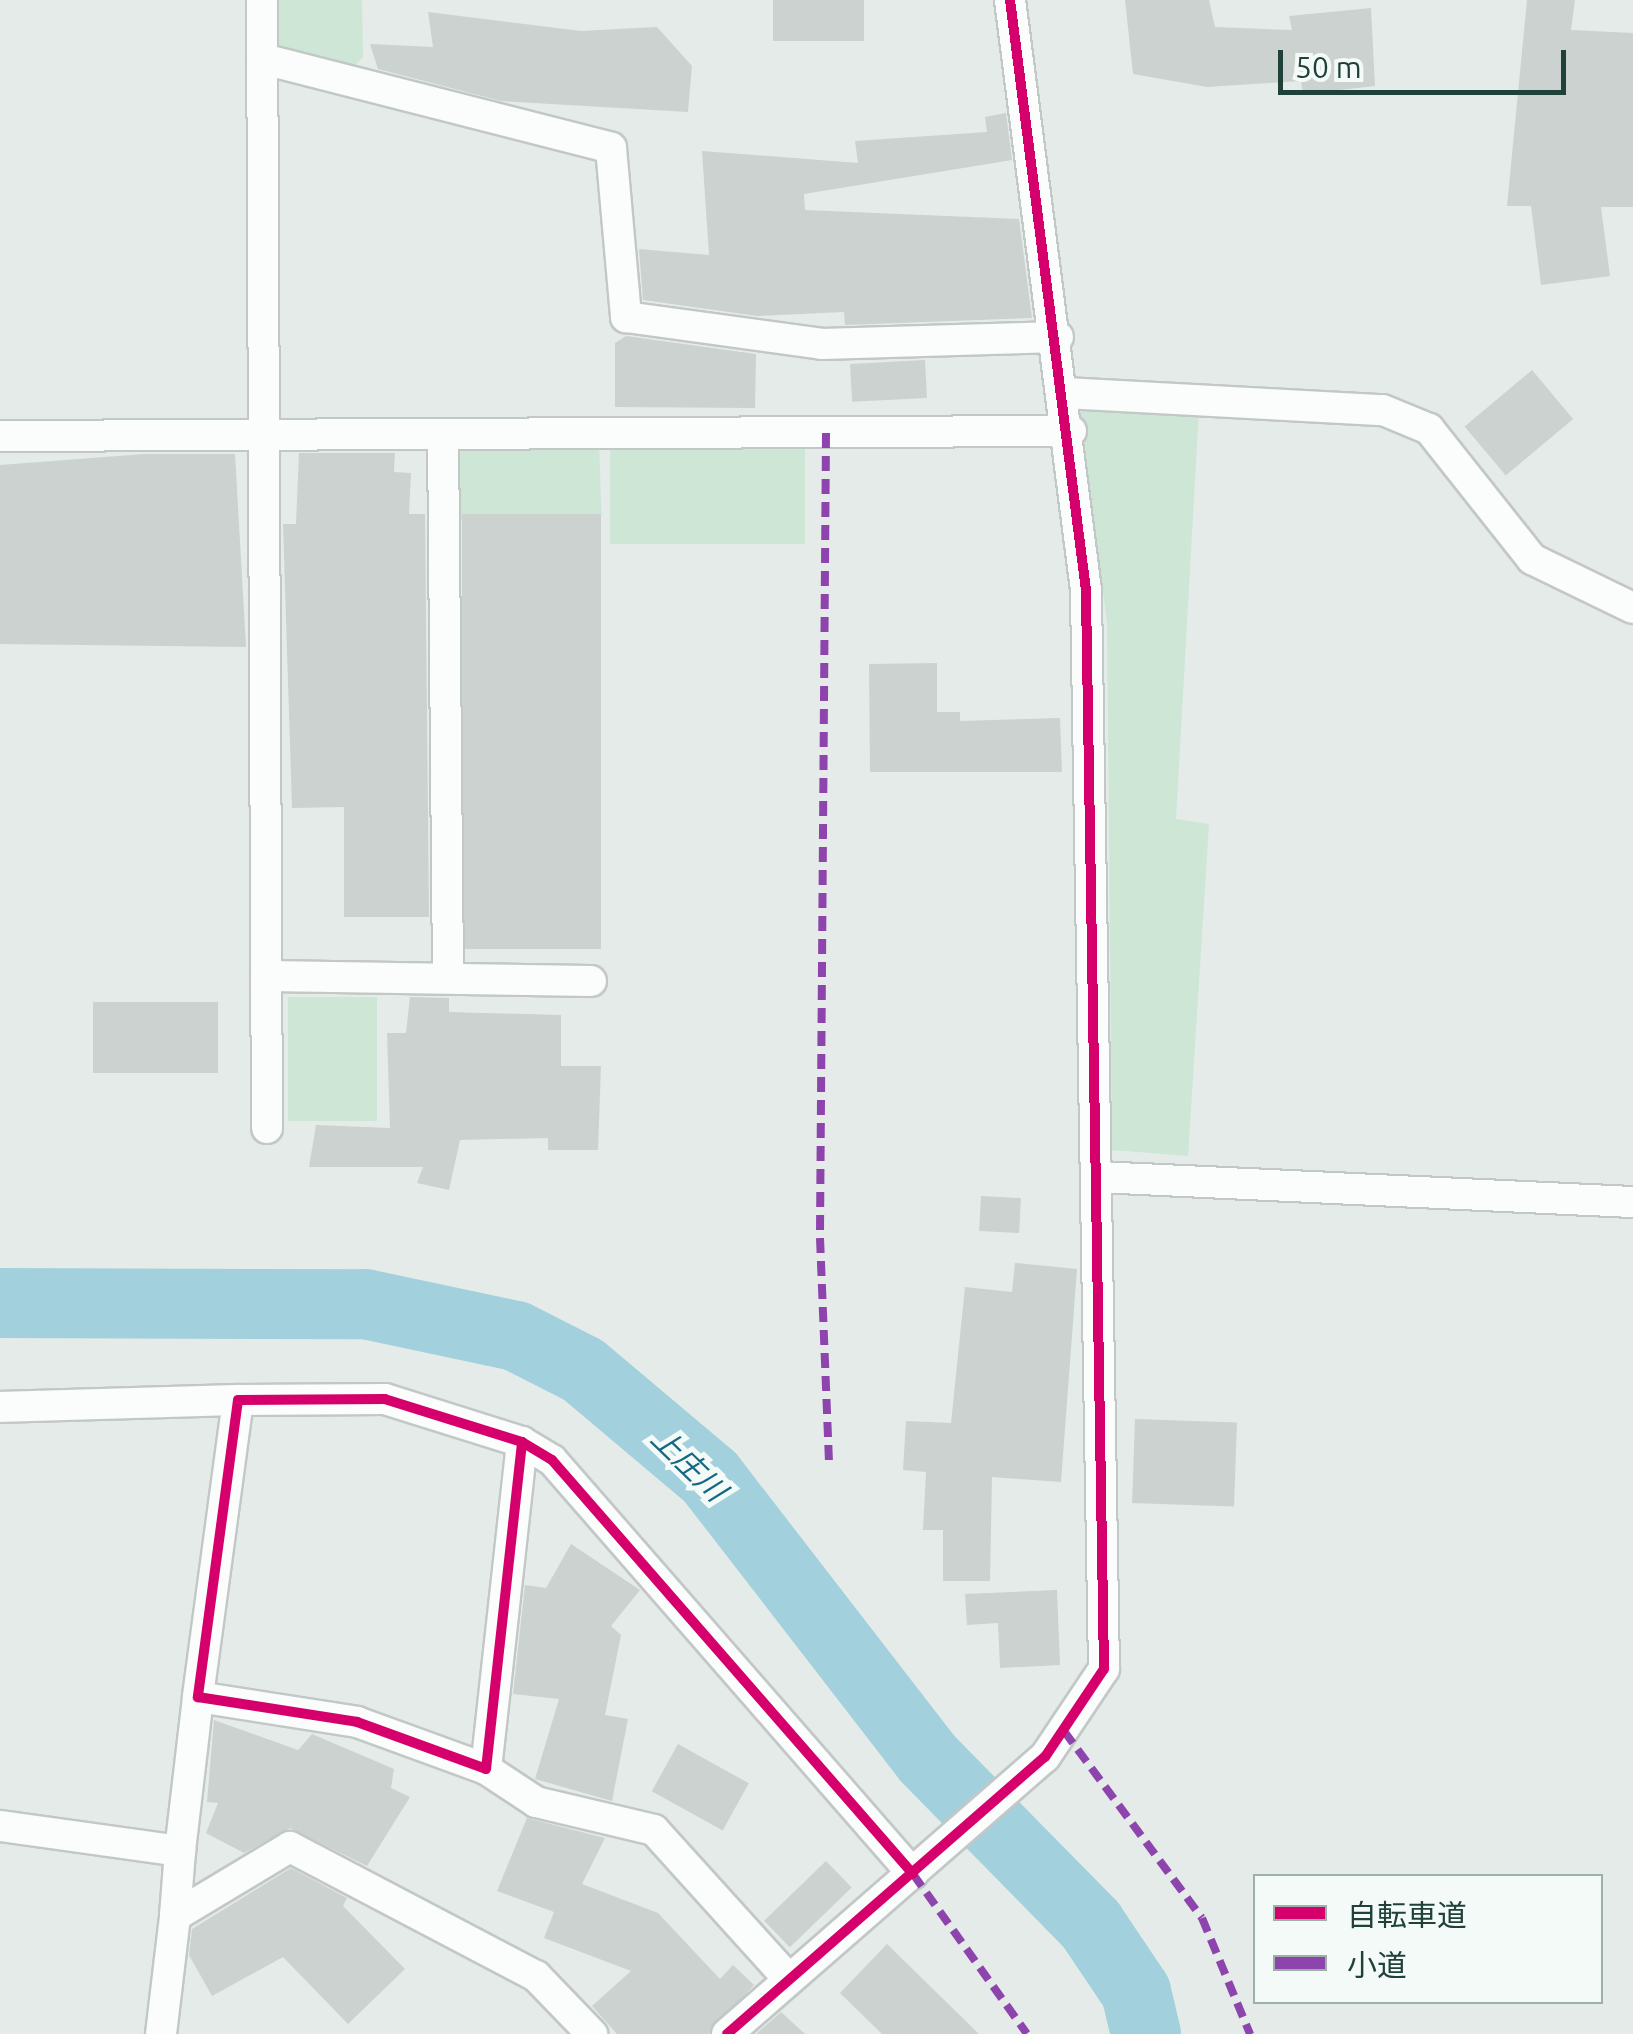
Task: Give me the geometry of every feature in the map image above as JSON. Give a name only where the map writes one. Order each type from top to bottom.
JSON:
[{"type":"street","points":[[262,0],[269,436],[268,1128]]},
{"type":"street","points":[[727,2034],[786,1976],[912,1874],[1045,1757],[1104,1669],[1086,590],[1071,431],[1010,0]]},
{"type":"street","points":[[263,59],[612,148],[626,317],[822,344],[1058,337]]},
{"type":"street","points":[[1065,393],[1383,410],[1429,429],[1532,558],[1633,608]]},
{"type":"street","points":[[0,436],[1071,431]]},
{"type":"street","points":[[443,436],[448,978]]},
{"type":"street","points":[[268,976],[591,981]]},
{"type":"street","points":[[1098,1176],[1633,1202]]},
{"type":"street","points":[[0,1407],[385,1399],[522,1442],[573,1482],[912,1874]]},
{"type":"street","points":[[161,2034],[198,1697],[238,1400]]},
{"type":"street","points":[[486,1769],[522,1442]]},
{"type":"street","points":[[198,1697],[357,1722],[486,1769],[536,1802],[654,1830],[786,1976]]},
{"type":"street","points":[[0,1826],[180,1851]]},
{"type":"street","points":[[175,1916],[290,1847],[536,1976],[592,2034]]},
{"type":"green space","points":[[271,0],[362,0],[363,57],[348,73],[272,55]]},
{"type":"green space","points":[[1199,409],[1176,819],[1209,824],[1188,1156],[1112,1150],[1107,623],[1080,410]]},
{"type":"green space","points":[[599,443],[602,515],[458,520],[455,448]]},
{"type":"green space","points":[[610,446],[805,446],[805,544],[610,544]]},
{"type":"green space","points":[[288,997],[377,997],[377,1121],[288,1121]]},
{"type":"building","points":[[773,0],[864,0],[864,41],[773,41]]},
{"type":"building","points":[[1125,0],[1209,0],[1215,27],[1292,30],[1289,16],[1371,8],[1375,86],[1303,94],[1301,81],[1207,87],[1133,74]]},
{"type":"building","points":[[1527,0],[1575,0],[1571,30],[1633,33],[1633,207],[1601,207],[1610,276],[1541,285],[1531,206],[1507,206]]},
{"type":"building","points":[[428,12],[581,31],[657,27],[692,66],[688,112],[501,101],[378,69],[370,44],[433,47]]},
{"type":"building","points":[[1006,113],[1012,160],[804,194],[805,210],[1019,219],[1032,318],[845,325],[844,312],[757,316],[643,300],[639,249],[709,255],[702,151],[858,163],[855,141],[987,132],[985,117]]},
{"type":"building","points":[[626,336],[756,354],[755,408],[615,407],[615,343]]},
{"type":"building","points":[[925,360],[927,398],[852,402],[850,364]]},
{"type":"building","points":[[1532,370],[1573,419],[1506,476],[1465,427]]},
{"type":"building","points":[[299,453],[395,453],[394,472],[411,473],[409,514],[425,514],[429,917],[344,917],[344,807],[292,808],[283,524],[296,524]]},
{"type":"building","points":[[144,454],[235,454],[246,647],[0,644],[0,465]]},
{"type":"building","points":[[462,514],[601,514],[601,949],[462,949]]},
{"type":"building","points":[[937,663],[937,712],[960,712],[960,721],[1060,718],[1062,772],[870,772],[869,664]]},
{"type":"building","points":[[410,997],[449,998],[449,1012],[561,1015],[561,1066],[601,1066],[598,1150],[548,1150],[548,1138],[460,1140],[449,1190],[417,1183],[423,1167],[309,1167],[316,1125],[390,1128],[387,1033],[406,1033]]},
{"type":"building","points":[[93,1002],[218,1002],[218,1073],[93,1073]]},
{"type":"building","points":[[981,1196],[1021,1198],[1019,1233],[979,1231]]},
{"type":"building","points":[[1015,1263],[1077,1269],[1061,1482],[992,1477],[990,1581],[943,1581],[943,1530],[923,1530],[926,1472],[903,1470],[906,1421],[951,1423],[965,1287],[1012,1292]]},
{"type":"building","points":[[1135,1419],[1237,1423],[1234,1507],[1132,1503]]},
{"type":"building","points":[[571,1544],[640,1590],[611,1626],[621,1635],[605,1715],[628,1719],[612,1801],[535,1779],[559,1699],[513,1694],[525,1585],[546,1588]]},
{"type":"building","points":[[1057,1590],[1060,1665],[1000,1668],[998,1623],[967,1625],[965,1594]]},
{"type":"building","points":[[214,1720],[298,1750],[312,1734],[394,1769],[391,1788],[410,1797],[367,1866],[290,1828],[244,1853],[206,1833],[218,1803],[207,1802]]},
{"type":"building","points":[[678,1744],[749,1783],[723,1830],[652,1791]]},
{"type":"building","points":[[527,1818],[605,1838],[582,1884],[658,1913],[720,1979],[733,1965],[754,1985],[709,2034],[617,2034],[592,2006],[631,1971],[544,1938],[554,1912],[497,1891]]},
{"type":"building","points":[[826,1861],[852,1888],[790,1947],[764,1921]]},
{"type":"building","points":[[291,1868],[347,1898],[343,1906],[405,1969],[348,2024],[283,1957],[212,1996],[189,1955],[192,1929]]},
{"type":"building","points":[[887,1944],[979,2034],[882,2034],[840,1993]]},
{"type":"building","points":[[781,2012],[805,2034],[756,2034]]},
{"type":"waterway","name":"上庄川","points":[[0,1303],[365,1304],[516,1336],[583,1370],[710,1477],[927,1758],[1091,1925],[1136,1992],[1146,2034]]},
{"type":"marked path","points":[[826,433],[820,1238],[829,1461]]},
{"type":"marked path","points":[[1064,1731],[1202,1918],[1250,2034]]},
{"type":"marked path","points":[[913,1874],[1027,2034]]},
{"type":"cycle path","points":[[727,2034],[1045,1757],[1104,1669],[1086,590],[1010,0]]},
{"type":"cycle path","points":[[522,1442],[385,1399],[238,1400],[198,1697],[357,1722],[486,1769],[522,1442],[552,1460],[913,1874]]}]
